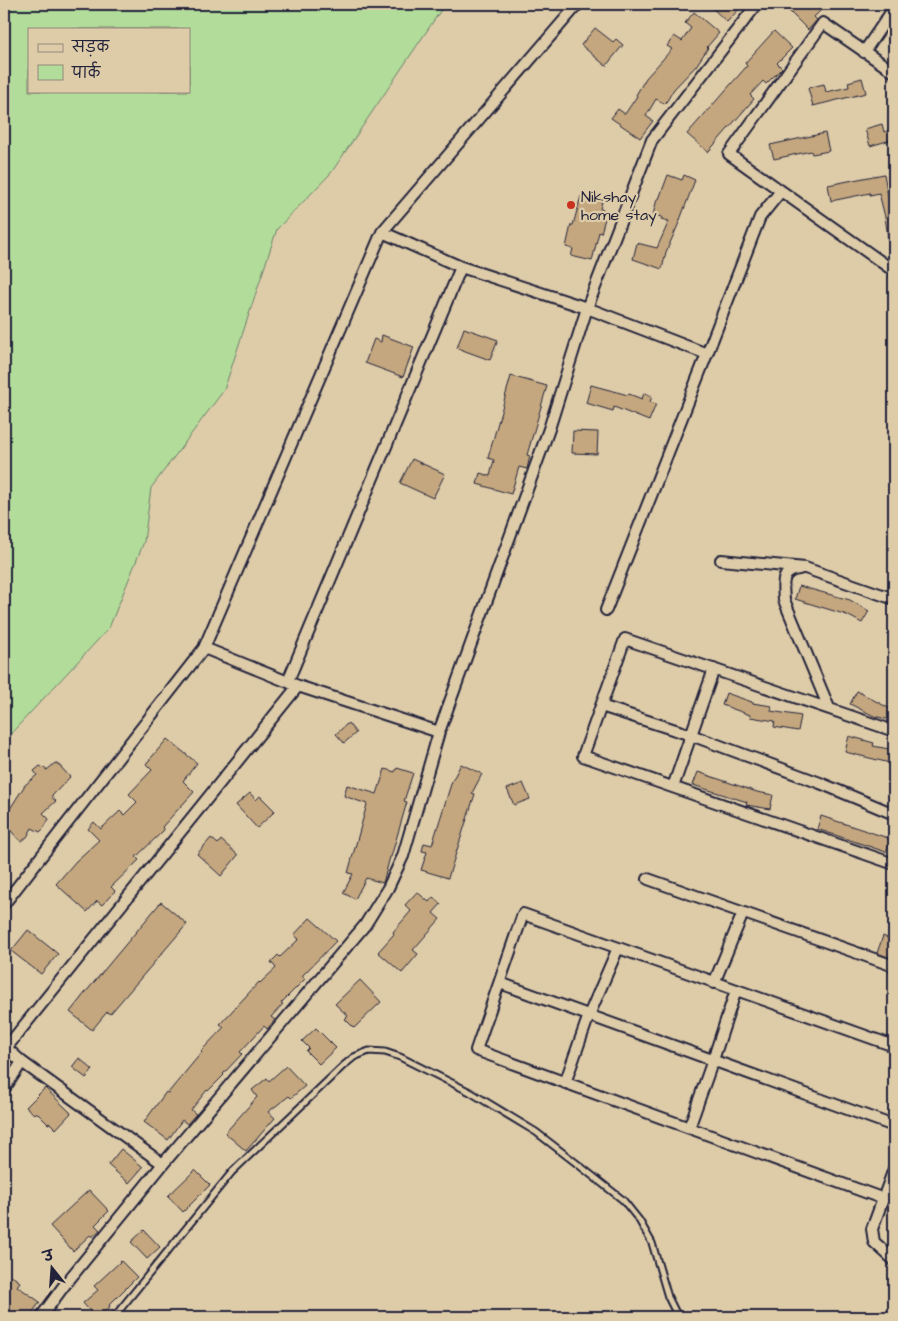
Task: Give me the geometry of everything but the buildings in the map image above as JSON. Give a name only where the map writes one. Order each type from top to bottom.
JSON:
[{"type":"street","points":[[4,904],[204,648],[382,232],[578,4]]},
{"type":"street","points":[[41,1317],[63,1287],[164,1164],[365,926],[388,888],[403,856],[439,732],[550,429],[587,308],[652,140],[757,4]]},
{"type":"street","points":[[864,52],[894,8]]},
{"type":"street","points":[[894,72],[823,23],[730,154],[894,271]]},
{"type":"street","points":[[606,610],[760,217],[781,191]]},
{"type":"street","points":[[382,232],[461,267],[587,308],[707,354]]},
{"type":"street","points":[[164,1164],[22,1062],[5,1047],[293,684],[461,267]]},
{"type":"street","points":[[721,560],[805,568],[894,599]]},
{"type":"street","points":[[805,568],[792,569],[786,574],[782,582],[784,600],[828,708]]},
{"type":"street","points":[[894,731],[624,639],[583,756],[894,864]]},
{"type":"street","points":[[204,648],[293,684],[439,732]]},
{"type":"street","points":[[673,787],[714,669]]},
{"type":"street","points":[[601,706],[691,735],[820,783],[894,814]]},
{"type":"street","points":[[648,880],[894,966]]},
{"type":"street","points":[[714,983],[743,913]]},
{"type":"street","points":[[884,1199],[476,1050],[524,914],[894,1046]]},
{"type":"street","points":[[565,1083],[589,1016],[618,948]]},
{"type":"street","points":[[500,983],[894,1126]]},
{"type":"street","points":[[689,1128],[736,990]]},
{"type":"street","points":[[4,1089],[22,1062]]},
{"type":"street","points":[[894,1170],[872,1229],[874,1242],[894,1260]]},
{"type":"lane","points":[[114,1317],[232,1172],[343,1066],[354,1057],[369,1051],[384,1052],[400,1057],[470,1092],[536,1132],[623,1200],[639,1220],[652,1244],[668,1297],[678,1317]]},
{"type":"green space","points":[[4,4],[445,4],[331,173],[277,229],[224,390],[151,488],[144,542],[109,628],[4,741]]},
{"type":"place","name":"Nikshay home stay","points":[[571,205]]}]
